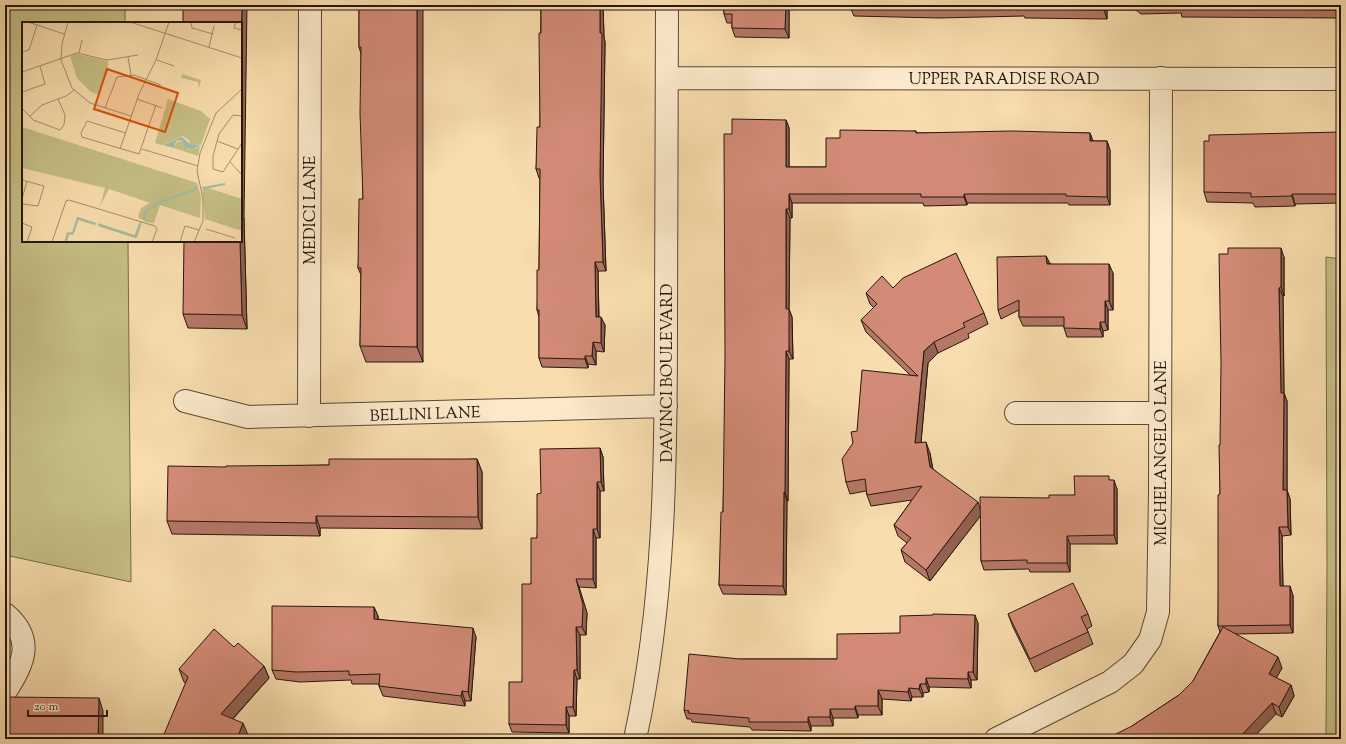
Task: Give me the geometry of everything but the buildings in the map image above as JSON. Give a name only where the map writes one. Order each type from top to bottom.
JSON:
[{"type":"street","name":"MEDICI LANE","points":[[309,416],[310,5]]},
{"type":"street","name":"DAVINCI BOULEVARD","points":[[635,739],[644,690],[657,598],[664,501],[666,406],[666,5]]},
{"type":"street","name":"UPPER PARADISE ROAD","points":[[667,78],[1341,79]]},
{"type":"street","name":"MICHELANGELO LANE","points":[[996,739],[1110,682],[1133,664],[1150,640],[1158,612],[1160,413],[1160,78]]},
{"type":"street","name":"BELLINI LANE","points":[[185,401],[248,417],[666,406]]},
{"type":"street","points":[[1016,413],[1160,413]]},
{"type":"street","points":[[5,614],[14,622],[21,632],[24,652],[18,673],[5,692]]},
{"type":"shaded area","points":[[5,5],[125,5],[125,22],[22,22],[22,242],[128,242],[131,582],[5,555]]},
{"type":"shaded area","points":[[1326,257],[1341,259],[1341,739],[1326,739]]}]
